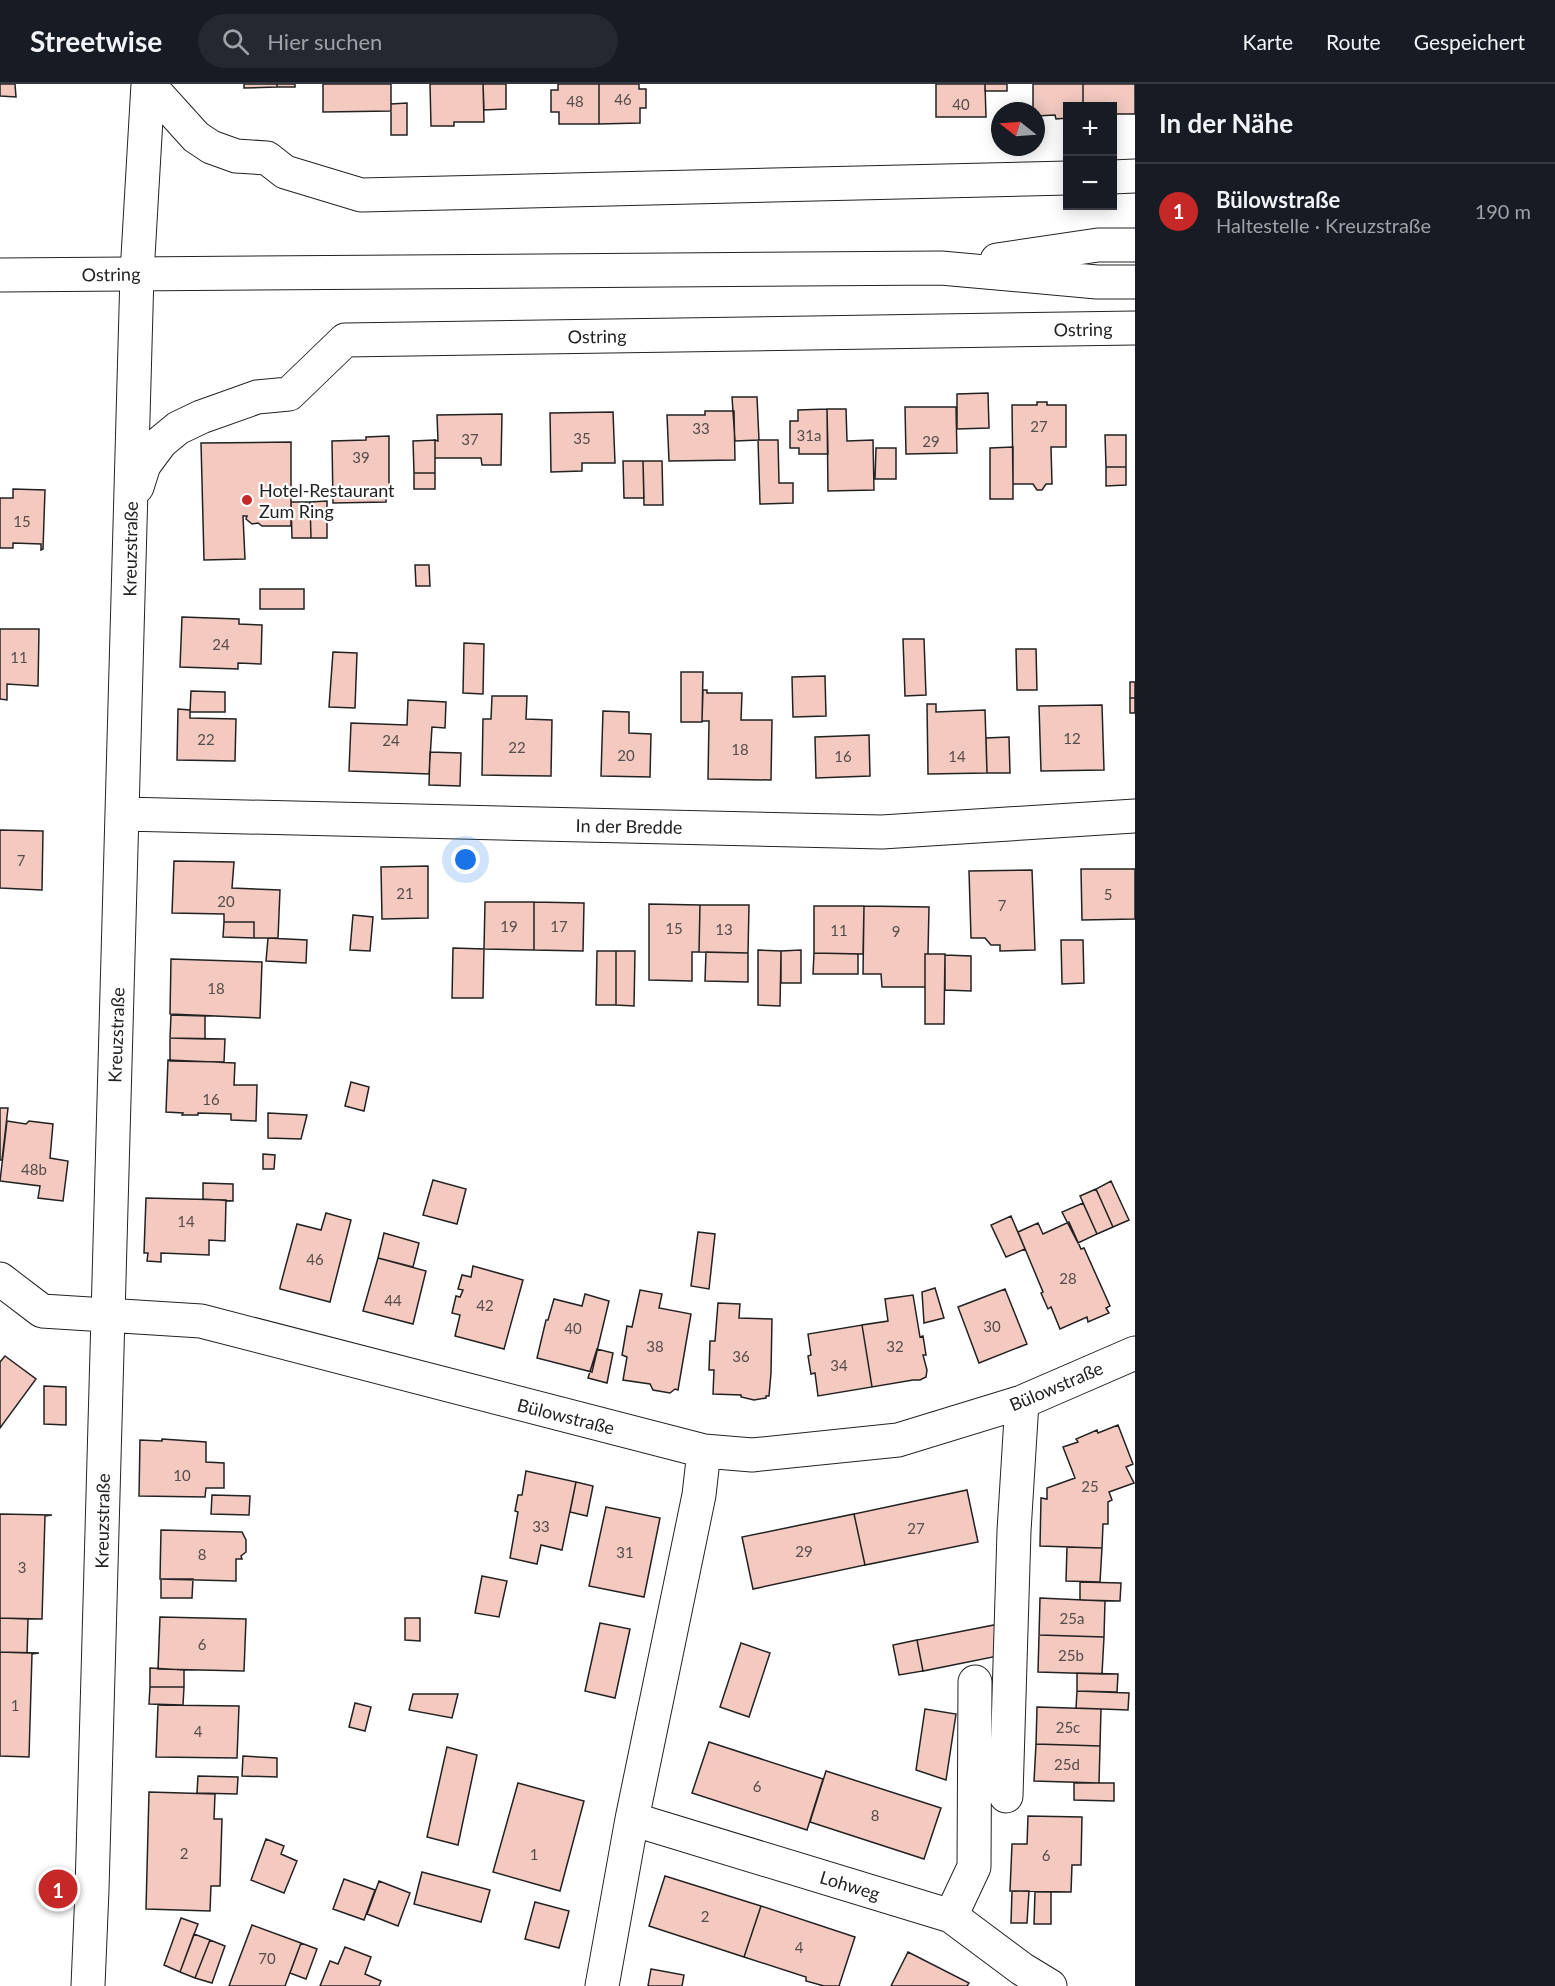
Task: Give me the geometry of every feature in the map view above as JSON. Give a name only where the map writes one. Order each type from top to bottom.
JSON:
[{"type":"street","points":[[148,84],[196,137],[211,147],[236,156],[267,158],[285,172],[361,195],[1063,178]]},
{"type":"street","name":"Kreuzstraße","points":[[88,1986],[137,274],[148,84]]},
{"type":"street","points":[[1117,177],[1135,176]]},
{"type":"street","name":"Ostring","points":[[941,268],[1098,245],[1135,244]]},
{"type":"street","name":"Ostring","points":[[0,275],[941,268],[1097,282],[1135,282]]},
{"type":"street","name":"Ostring","points":[[131,503],[144,465],[161,442],[178,428],[201,417],[257,397],[289,394],[345,340],[1135,328]]},
{"type":"street","name":"In der Bredde","points":[[123,814],[882,832],[1135,816]]},
{"type":"street","name":"Bülowstraße","points":[[0,1279],[42,1311],[201,1321],[704,1451],[752,1455],[898,1440],[1022,1402],[1135,1353]]},
{"type":"street","points":[[1006,1796],[1014,1531],[1022,1402]]},
{"type":"street","points":[[602,1986],[632,1819],[696,1506],[704,1451]]},
{"type":"street","points":[[951,1916],[974,1867],[975,1682]]},
{"type":"street","name":"Lohweg","points":[[632,1819],[951,1916],[1022,1969],[1050,1986]]},
{"type":"building","points":[[0,84],[15,84],[16,97],[0,96]]},
{"type":"building","points":[[244,84],[277,84],[277,87],[244,88]]},
{"type":"building","points":[[277,84],[295,84],[295,87],[277,87]]},
{"type":"building","points":[[323,84],[391,84],[391,111],[323,112]]},
{"type":"building","points":[[430,84],[483,84],[484,122],[454,122],[454,126],[431,126]]},
{"type":"building","points":[[483,84],[506,84],[506,109],[484,110]]},
{"type":"building","points":[[558,84],[599,84],[599,124],[559,124],[559,112],[551,112],[551,90],[558,90]]},
{"type":"building","points":[[599,84],[639,84],[639,89],[646,89],[646,108],[640,108],[640,123],[599,124]]},
{"type":"building","points":[[936,84],[985,84],[986,117],[936,117]]},
{"type":"building","points":[[985,84],[1007,84],[1007,91],[985,91]]},
{"type":"building","points":[[1033,84],[1083,84],[1083,102],[1063,102],[1063,118],[1056,119],[1055,115],[1045,116],[1045,102],[1033,102]]},
{"type":"building","points":[[1083,84],[1135,84],[1135,114],[1117,114],[1117,102],[1083,102]]},
{"type":"building","points":[[407,103],[407,135],[391,135],[391,104]]},
{"type":"building","points":[[988,393],[989,428],[957,429],[957,394]]},
{"type":"building","points":[[732,397],[757,397],[759,440],[735,441]]},
{"type":"building","points":[[1037,402],[1047,402],[1047,405],[1066,405],[1066,447],[1051,447],[1052,484],[1046,484],[1042,490],[1037,490],[1033,484],[1013,484],[1012,405],[1037,405]]},
{"type":"building","points":[[905,407],[956,407],[957,453],[906,454]]},
{"type":"building","points":[[827,409],[828,454],[799,454],[799,448],[790,448],[790,421],[798,421],[798,410]]},
{"type":"building","points":[[827,409],[846,409],[847,441],[873,440],[874,490],[828,491]]},
{"type":"building","points":[[705,411],[734,411],[735,460],[669,461],[667,415],[705,415]]},
{"type":"building","points":[[613,412],[615,463],[582,463],[582,471],[551,472],[550,413]]},
{"type":"building","points":[[502,414],[501,465],[482,465],[481,458],[435,458],[435,440],[438,441],[437,415]]},
{"type":"building","points":[[1105,435],[1126,435],[1126,467],[1106,467]]},
{"type":"building","points":[[389,436],[389,493],[386,493],[386,502],[333,503],[332,441],[366,440],[366,437]]},
{"type":"building","points":[[435,440],[435,473],[414,473],[413,441]]},
{"type":"building","points":[[758,440],[778,440],[779,483],[793,483],[793,503],[760,504]]},
{"type":"building","name":"Hotel-Restaurant Zum Ring","points":[[291,442],[291,526],[252,524],[246,519],[247,516],[243,516],[245,559],[204,560],[201,443]]},
{"type":"building","points":[[1013,447],[1013,499],[990,499],[990,448]]},
{"type":"building","points":[[876,448],[896,448],[896,479],[875,479]]},
{"type":"building","points":[[623,461],[643,461],[644,498],[624,498]]},
{"type":"building","points":[[643,461],[662,461],[663,505],[644,505]]},
{"type":"building","points":[[1106,467],[1126,467],[1126,485],[1106,486]]},
{"type":"building","points":[[414,473],[435,473],[435,489],[414,489]]},
{"type":"building","points":[[13,489],[45,490],[43,549],[41,550],[41,544],[13,543],[13,548],[0,548],[0,498],[13,498]]},
{"type":"building","points":[[327,501],[327,538],[311,538],[310,502]]},
{"type":"building","points":[[291,502],[310,502],[311,538],[292,538]]},
{"type":"building","points":[[415,565],[429,565],[430,586],[416,586]]},
{"type":"building","points":[[260,589],[304,589],[304,609],[260,609]]},
{"type":"building","points":[[182,617],[239,619],[239,624],[262,625],[261,664],[238,663],[238,669],[180,667]]},
{"type":"building","points":[[0,629],[39,629],[38,686],[7,684],[7,700],[0,699]]},
{"type":"building","points":[[903,639],[924,639],[926,695],[905,696]]},
{"type":"building","points":[[464,643],[484,644],[483,694],[463,693]]},
{"type":"building","points":[[1016,649],[1036,649],[1037,690],[1017,690]]},
{"type":"building","points":[[333,652],[357,653],[355,708],[329,707]]},
{"type":"building","points":[[681,672],[703,672],[702,722],[681,722]]},
{"type":"building","points":[[825,676],[826,716],[793,717],[792,677]]},
{"type":"building","points":[[1130,682],[1135,682],[1135,698],[1130,698]]},
{"type":"building","points":[[703,690],[707,690],[707,693],[742,693],[741,720],[772,720],[771,780],[708,779],[709,721],[702,721]]},
{"type":"building","points":[[191,691],[225,692],[225,712],[190,712]]},
{"type":"building","points":[[492,696],[527,696],[526,719],[552,720],[551,776],[482,775],[483,719],[491,719]]},
{"type":"building","points":[[1130,698],[1135,698],[1135,713],[1130,713]]},
{"type":"building","points":[[408,700],[446,702],[445,728],[432,727],[429,774],[349,771],[351,723],[407,725]]},
{"type":"building","points":[[927,704],[936,704],[936,712],[985,710],[987,773],[928,774]]},
{"type":"building","points":[[1102,705],[1104,770],[1041,771],[1039,706]]},
{"type":"building","points":[[178,709],[190,710],[190,718],[236,719],[235,761],[177,760]]},
{"type":"building","points":[[603,711],[629,712],[629,733],[651,734],[650,777],[601,776]]},
{"type":"building","points":[[869,735],[870,776],[816,778],[815,737]]},
{"type":"building","points":[[1009,737],[1010,773],[987,773],[986,738]]},
{"type":"building","points":[[430,752],[461,753],[460,786],[429,785]]},
{"type":"building","points":[[0,830],[43,831],[42,890],[0,888]]},
{"type":"building","points":[[174,861],[234,862],[232,888],[280,890],[278,938],[254,938],[254,922],[224,922],[224,914],[172,913]]},
{"type":"building","points":[[428,866],[428,918],[382,919],[381,867]]},
{"type":"building","points":[[1081,869],[1135,869],[1135,919],[1082,920]]},
{"type":"building","points":[[1032,870],[1035,950],[1000,951],[1000,945],[991,945],[985,938],[971,938],[969,871]]},
{"type":"building","points":[[485,902],[534,902],[534,950],[484,949]]},
{"type":"building","points":[[534,902],[584,903],[583,951],[534,950]]},
{"type":"building","points":[[649,904],[700,905],[699,952],[692,952],[692,981],[649,980]]},
{"type":"building","points":[[700,905],[749,905],[748,953],[699,952]]},
{"type":"building","points":[[814,906],[864,906],[863,954],[814,953]]},
{"type":"building","points":[[864,906],[929,907],[925,987],[882,987],[881,974],[863,974]]},
{"type":"building","points":[[353,915],[373,917],[370,951],[350,950]]},
{"type":"building","points":[[224,922],[254,922],[254,938],[223,937]]},
{"type":"building","points":[[268,938],[307,940],[306,963],[266,961]]},
{"type":"building","points":[[1061,940],[1083,940],[1084,983],[1062,984]]},
{"type":"building","points":[[453,948],[484,949],[483,998],[452,998]]},
{"type":"building","points":[[758,950],[781,951],[780,1006],[758,1005]]},
{"type":"building","points":[[801,950],[801,983],[781,983],[781,951]]},
{"type":"building","points":[[597,951],[616,951],[616,1005],[596,1005]]},
{"type":"building","points":[[616,951],[635,951],[634,1006],[616,1005]]},
{"type":"building","points":[[706,952],[748,953],[748,982],[705,981]]},
{"type":"building","points":[[814,953],[858,954],[858,974],[813,974]]},
{"type":"building","points":[[925,954],[945,954],[944,1024],[925,1024]]},
{"type":"building","points":[[945,955],[971,956],[971,991],[945,990]]},
{"type":"building","points":[[171,959],[262,962],[260,1018],[170,1014]]},
{"type":"building","points":[[171,1015],[205,1016],[205,1039],[170,1038]]},
{"type":"building","points":[[170,1038],[225,1039],[224,1062],[170,1061]]},
{"type":"building","points":[[168,1060],[235,1063],[234,1085],[257,1085],[256,1121],[231,1120],[231,1114],[182,1115],[183,1113],[166,1112]]},
{"type":"building","points":[[351,1082],[369,1087],[364,1111],[345,1106]]},
{"type":"building","points":[[0,1108],[8,1108],[2,1160],[0,1160]]},
{"type":"building","points":[[268,1113],[307,1115],[301,1139],[268,1138]]},
{"type":"building","points":[[7,1121],[53,1124],[50,1158],[68,1161],[63,1201],[38,1198],[40,1186],[0,1181]]},
{"type":"building","points":[[263,1154],[275,1155],[274,1169],[263,1169]]},
{"type":"building","points":[[433,1180],[466,1189],[457,1224],[423,1215]]},
{"type":"building","points":[[1111,1181],[1129,1220],[1113,1227],[1096,1189]]},
{"type":"building","points":[[203,1183],[233,1184],[233,1201],[203,1199]]},
{"type":"building","points":[[1096,1189],[1113,1227],[1097,1234],[1080,1196]]},
{"type":"building","points":[[146,1198],[226,1200],[225,1241],[209,1240],[209,1255],[161,1253],[161,1262],[147,1261],[148,1253],[144,1253]]},
{"type":"building","points":[[1083,1203],[1097,1234],[1078,1243],[1062,1212]]},
{"type":"building","points":[[326,1213],[351,1220],[330,1302],[280,1289],[297,1224],[321,1230]]},
{"type":"building","points":[[1011,1216],[1025,1249],[1006,1257],[991,1225]]},
{"type":"building","points":[[1069,1222],[1081,1249],[1084,1248],[1110,1306],[1106,1308],[1109,1313],[1088,1322],[1087,1317],[1060,1329],[1051,1307],[1048,1309],[1041,1293],[1043,1292],[1018,1232],[1038,1223],[1043,1234]]},
{"type":"building","points":[[698,1232],[715,1234],[709,1289],[691,1286]]},
{"type":"building","points":[[384,1233],[419,1243],[413,1267],[378,1258]]},
{"type":"building","points":[[378,1258],[426,1271],[413,1324],[363,1311]]},
{"type":"building","points":[[473,1266],[523,1280],[504,1349],[455,1336],[460,1315],[452,1313],[456,1296],[460,1297],[463,1290],[458,1289],[462,1275],[471,1277]]},
{"type":"building","points":[[935,1288],[944,1318],[924,1323],[922,1292]]},
{"type":"building","points":[[1005,1289],[1027,1344],[979,1363],[958,1307]]},
{"type":"building","points":[[640,1290],[662,1294],[659,1308],[691,1314],[678,1390],[675,1389],[670,1393],[653,1390],[650,1384],[623,1380],[627,1357],[622,1355],[627,1326],[632,1327]]},
{"type":"building","points":[[585,1294],[609,1301],[592,1372],[537,1358],[546,1320],[548,1320],[554,1299],[582,1306]]},
{"type":"building","points":[[913,1295],[920,1337],[923,1336],[926,1377],[920,1380],[872,1387],[862,1325],[888,1321],[885,1299]]},
{"type":"building","points":[[718,1303],[740,1304],[739,1318],[772,1319],[771,1373],[769,1396],[766,1398],[754,1400],[741,1397],[741,1395],[713,1394],[714,1370],[709,1370],[710,1341],[715,1341]]},
{"type":"building","points":[[862,1325],[872,1387],[818,1396],[815,1373],[811,1374],[808,1356],[811,1355],[808,1334]]},
{"type":"building","points":[[597,1349],[613,1353],[607,1383],[588,1378]]},
{"type":"building","points":[[5,1356],[36,1379],[0,1428],[0,1362]]},
{"type":"building","points":[[44,1386],[66,1387],[66,1425],[44,1424]]},
{"type":"building","points":[[1118,1425],[1133,1464],[1126,1467],[1134,1483],[1109,1492],[1112,1500],[1108,1502],[1108,1524],[1103,1524],[1102,1548],[1040,1546],[1041,1498],[1047,1499],[1047,1488],[1075,1478],[1063,1447],[1078,1442],[1076,1439],[1097,1430],[1098,1433]]},
{"type":"building","points":[[162,1439],[206,1442],[206,1462],[224,1463],[224,1488],[206,1488],[205,1497],[139,1496],[140,1440],[162,1441]]},
{"type":"building","points":[[526,1471],[576,1482],[562,1550],[541,1545],[537,1564],[510,1558],[518,1512],[515,1511],[518,1495],[522,1495]]},
{"type":"building","points":[[576,1482],[593,1486],[587,1516],[570,1512]]},
{"type":"building","points":[[967,1490],[978,1542],[865,1565],[854,1514]]},
{"type":"building","points":[[212,1495],[250,1496],[249,1515],[211,1514]]},
{"type":"building","points":[[606,1507],[660,1518],[644,1597],[589,1586]]},
{"type":"building","points":[[0,1514],[52,1515],[45,1516],[42,1619],[0,1618]]},
{"type":"building","points":[[854,1514],[865,1565],[753,1589],[742,1537]]},
{"type":"building","points":[[161,1530],[242,1532],[246,1540],[246,1552],[241,1556],[242,1559],[236,1559],[236,1581],[160,1579]]},
{"type":"building","points":[[1067,1547],[1102,1548],[1100,1582],[1066,1581]]},
{"type":"building","points":[[482,1576],[507,1581],[499,1617],[475,1613]]},
{"type":"building","points":[[161,1579],[193,1579],[192,1598],[161,1598]]},
{"type":"building","points":[[1080,1582],[1121,1583],[1120,1601],[1080,1600]]},
{"type":"building","points":[[1040,1598],[1105,1601],[1104,1637],[1039,1635]]},
{"type":"building","points":[[160,1617],[246,1619],[244,1671],[158,1669]]},
{"type":"building","points":[[0,1618],[28,1619],[27,1653],[0,1652]]},
{"type":"building","points":[[405,1618],[420,1618],[420,1641],[405,1640]]},
{"type":"building","points":[[600,1623],[630,1629],[615,1698],[585,1691]]},
{"type":"building","points":[[999,1624],[998,1656],[923,1671],[917,1640]]},
{"type":"building","points":[[1039,1635],[1104,1637],[1102,1674],[1038,1672]]},
{"type":"building","points":[[917,1640],[923,1671],[899,1675],[893,1645]]},
{"type":"building","points":[[741,1643],[770,1653],[749,1717],[720,1707]]},
{"type":"building","points":[[0,1652],[39,1653],[32,1654],[29,1757],[0,1756]]},
{"type":"building","points":[[150,1668],[184,1670],[184,1687],[150,1687]]},
{"type":"building","points":[[1077,1673],[1118,1674],[1117,1692],[1077,1691]]},
{"type":"building","points":[[150,1687],[184,1687],[183,1705],[149,1704]]},
{"type":"building","points":[[1077,1691],[1129,1693],[1128,1710],[1076,1708]]},
{"type":"building","points":[[413,1694],[458,1694],[452,1718],[409,1710]]},
{"type":"building","points":[[355,1703],[371,1707],[365,1731],[349,1727]]},
{"type":"building","points":[[158,1705],[239,1706],[237,1758],[156,1757]]},
{"type":"building","points":[[1037,1707],[1101,1709],[1100,1746],[1036,1744]]},
{"type":"building","points":[[925,1709],[956,1714],[946,1780],[916,1770]]},
{"type":"building","points":[[709,1742],[823,1779],[807,1830],[692,1793]]},
{"type":"building","points":[[1036,1744],[1100,1746],[1099,1783],[1034,1781]]},
{"type":"building","points":[[447,1747],[477,1755],[458,1845],[427,1837]]},
{"type":"building","points":[[243,1756],[277,1758],[277,1777],[242,1776]]},
{"type":"building","points":[[826,1771],[941,1808],[924,1859],[810,1822]]},
{"type":"building","points":[[198,1776],[238,1777],[237,1794],[197,1793]]},
{"type":"building","points":[[518,1783],[584,1801],[560,1891],[493,1872]]},
{"type":"building","points":[[1074,1783],[1114,1783],[1114,1801],[1074,1800]]},
{"type":"building","points":[[149,1792],[215,1794],[214,1819],[222,1819],[220,1886],[211,1886],[210,1911],[146,1909]]},
{"type":"building","points":[[1028,1816],[1082,1817],[1081,1865],[1072,1865],[1071,1892],[1010,1891],[1012,1844],[1027,1844]]},
{"type":"building","points":[[266,1839],[284,1846],[281,1854],[297,1861],[284,1893],[251,1880]]},
{"type":"building","points":[[422,1872],[490,1890],[481,1922],[414,1904]]},
{"type":"building","points":[[665,1876],[761,1906],[744,1957],[649,1926]]},
{"type":"building","points":[[344,1879],[375,1890],[364,1920],[333,1909]]},
{"type":"building","points":[[379,1881],[410,1893],[398,1926],[367,1914]]},
{"type":"building","points":[[1012,1891],[1029,1891],[1027,1923],[1011,1923]]},
{"type":"building","points":[[1035,1892],[1051,1892],[1051,1924],[1034,1924]]},
{"type":"building","points":[[535,1902],[569,1911],[559,1948],[525,1939]]},
{"type":"building","points":[[761,1906],[855,1937],[839,1986],[824,1986],[806,1981],[806,1977],[744,1957]]},
{"type":"building","points":[[181,1918],[198,1924],[180,1972],[164,1965]]},
{"type":"building","points":[[252,1925],[301,1943],[285,1986],[229,1986]]},
{"type":"building","points":[[194,1934],[210,1940],[195,1978],[180,1972]]},
{"type":"building","points":[[210,1940],[225,1946],[212,1983],[195,1978]]},
{"type":"building","points":[[301,1943],[317,1949],[306,1979],[290,1973]]},
{"type":"building","points":[[345,1947],[371,1957],[365,1974],[381,1981],[379,1986],[320,1986],[330,1961],[338,1964]]},
{"type":"building","points":[[908,1952],[969,1983],[967,1986],[891,1986]]},
{"type":"building","points":[[651,1969],[684,1975],[682,1986],[648,1986]]},
{"type":"place","name":"Hotel-Restaurant Zum Ring","points":[[247,500]]},
{"type":"place","name":"Bülowstraße","points":[[58,1889]]}]
